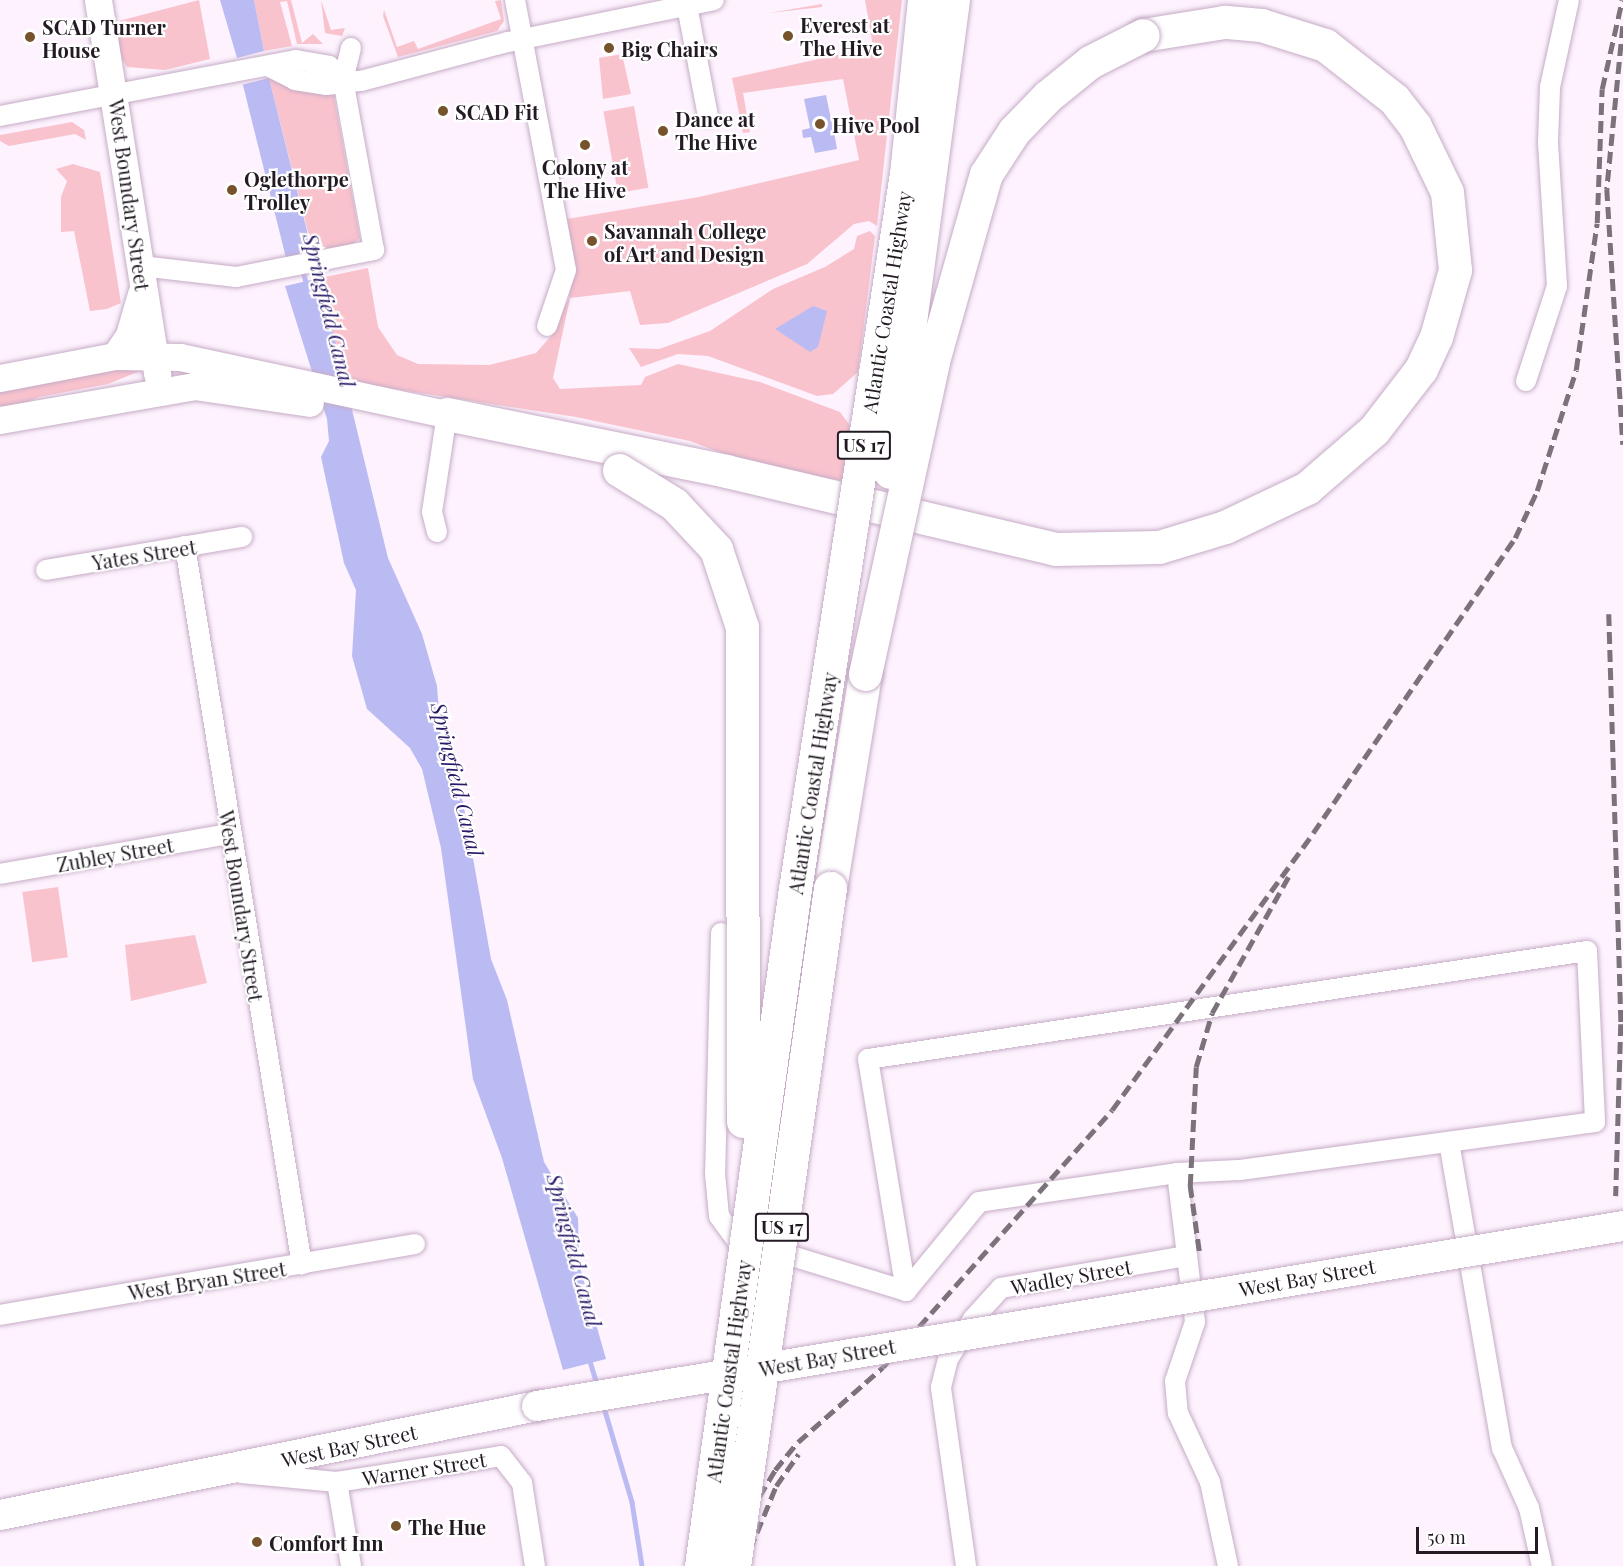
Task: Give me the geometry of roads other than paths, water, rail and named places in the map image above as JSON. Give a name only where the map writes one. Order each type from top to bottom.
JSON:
[{"type":"highway","name":"Atlantic Coastal Highway","points":[[701,1566],[879,327],[906,174],[924,0]]},
{"type":"highway","name":"Atlantic Coastal Highway","points":[[734,1566],[865,674],[953,0]]},
{"type":"highway","points":[[431,420],[726,471],[1055,549],[1159,547],[1225,527],[1298,493],[1374,430],[1421,369],[1445,313],[1455,270],[1447,192],[1415,126],[1394,99],[1325,45],[1261,25],[1224,22],[1143,35],[1090,62],[1048,96],[1014,131],[986,174],[947,303],[865,674]]},
{"type":"highway","points":[[431,420],[619,470],[674,504],[716,549],[742,627],[747,1057],[742,1268]]},
{"type":"main road","name":"West Boundary Street","points":[[98,0],[116,96],[160,390]]},
{"type":"main road","points":[[115,356],[129,335],[142,275]]},
{"type":"main road","points":[[0,378],[115,356],[155,357],[431,420]]},
{"type":"main road","points":[[0,420],[160,390],[194,386],[289,389]]},
{"type":"main road","name":"West Bay Street","points":[[0,1515],[537,1406],[1623,1227]]},
{"type":"street","points":[[515,0],[566,270],[547,326]]},
{"type":"street","points":[[0,116],[268,66],[295,80],[326,86],[343,80],[361,81],[524,38],[714,0]]},
{"type":"street","points":[[1526,381],[1557,286],[1548,142],[1550,87],[1569,0]]},
{"type":"street","points":[[687,6],[708,117]]},
{"type":"street","points":[[142,275],[204,276],[282,269],[374,250],[343,80],[351,48]]},
{"type":"street","points":[[431,420],[432,512],[437,532]]},
{"type":"street","name":"Yates Street","points":[[46,570],[242,537]]},
{"type":"street","name":"West Boundary Street","points":[[185,546],[230,834],[302,1265]]},
{"type":"street","name":"Zubley Street","points":[[0,873],[230,834]]},
{"type":"street","points":[[721,933],[715,1173],[719,1216],[736,1239],[906,1291]]},
{"type":"street","points":[[1587,951],[1595,1122],[1449,1142],[1177,1173],[979,1202],[906,1291],[868,1059],[1587,951]]},
{"type":"street","points":[[1449,1142],[1502,1448],[1529,1508],[1542,1566]]},
{"type":"street","points":[[1177,1173],[1195,1322],[1175,1382],[1178,1413],[1210,1482],[1228,1566]]},
{"type":"street","name":"West Bryan Street","points":[[0,1315],[415,1244]]},
{"type":"street","name":"Wadley Street","points":[[966,1566],[941,1388],[948,1359],[973,1319],[1001,1288],[1187,1256]]},
{"type":"street","name":"Warner Street","points":[[337,1482],[501,1456],[522,1483],[534,1566]]},
{"type":"street","points":[[222,1471],[337,1482],[351,1566]]},
{"type":"water","points":[[220,0],[254,0],[264,51],[237,58]]},
{"type":"water","points":[[269,78],[312,252],[286,258],[243,85]]},
{"type":"water","name":"Hive Pool","points":[[826,95],[832,124],[840,123],[842,130],[834,132],[837,149],[815,153],[811,137],[803,138],[802,130],[810,128],[804,99]]},
{"type":"water","points":[[320,278],[388,558],[422,634],[437,686],[442,754],[463,802],[491,959],[507,1000],[544,1162],[578,1218],[579,1264],[606,1359],[563,1370],[502,1158],[473,1079],[441,848],[422,769],[410,748],[367,709],[352,656],[356,590],[344,563],[321,457],[329,441],[327,419],[285,286]]},
{"type":"water","points":[[813,306],[827,311],[818,347],[810,352],[775,329]]},
{"type":"waterway","name":"Springfield Canal","points":[[302,268],[307,286]]},
{"type":"waterway","name":"Springfield Canal","points":[[589,1358],[597,1385]]},
{"type":"waterway","name":"Springfield Canal","points":[[603,1404],[632,1502],[642,1566]]},
{"type":"railway","points":[[736,1566],[750,1512],[775,1470],[798,1442],[883,1367],[1112,1110],[1313,833],[1515,538],[1537,491],[1576,370],[1597,223],[1602,89],[1622,0]]},
{"type":"railway","points":[[1623,26],[1607,189],[1623,445]]},
{"type":"railway","points":[[1609,614],[1621,1024],[1616,1196]]},
{"type":"railway","points":[[1199,1251],[1190,1186],[1196,1067],[1212,1013],[1291,872]]},
{"type":"railway","points":[[743,1566],[776,1486],[798,1454]]},
{"type":"place","name":"Everest at The Hive","points":[[788,36]]},
{"type":"place","name":"SCAD Turner House","points":[[30,37]]},
{"type":"place","name":"Big Chairs","points":[[609,48]]},
{"type":"place","name":"SCAD Fit","points":[[443,111]]},
{"type":"place","name":"Hive Pool","points":[[820,124]]},
{"type":"place","name":"Dance at The Hive","points":[[663,131]]},
{"type":"place","name":"Colony at The Hive","points":[[585,145]]},
{"type":"place","name":"Oglethorpe Trolley","points":[[232,190]]},
{"type":"place","name":"Savannah College of Art and Design","points":[[592,241]]},
{"type":"place","name":"The Hue","points":[[396,1526]]},
{"type":"place","name":"Comfort Inn","points":[[257,1542]]}]
